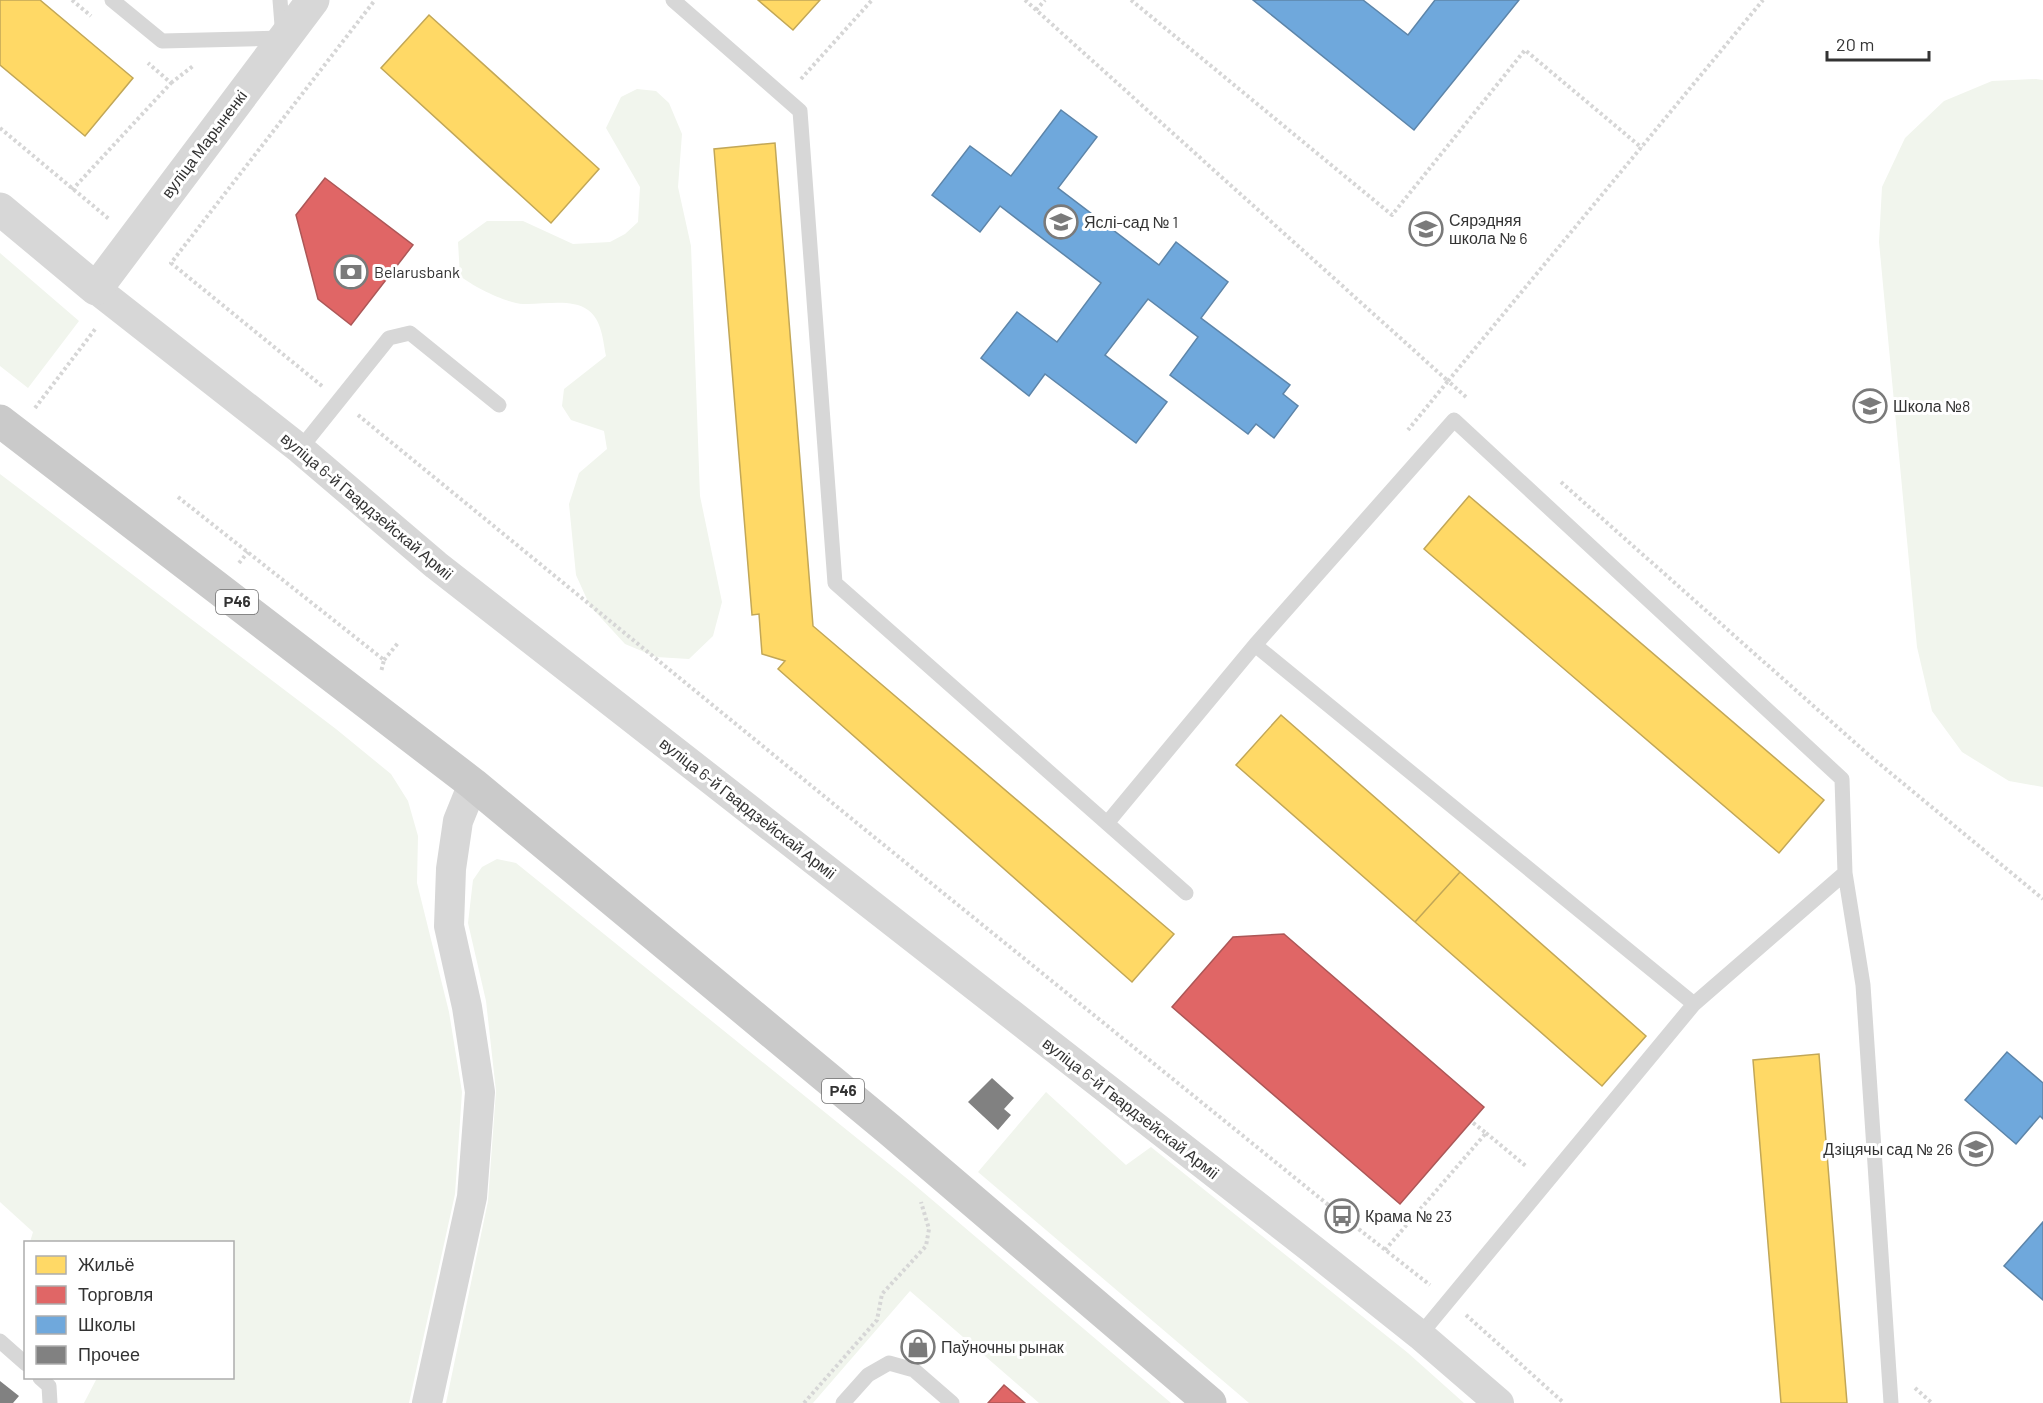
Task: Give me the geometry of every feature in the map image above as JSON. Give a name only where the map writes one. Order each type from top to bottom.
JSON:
[{"type":"main road","name":"Р46","points":[[0,420],[473,784],[891,1130],[1209,1403]]},
{"type":"street","name":"вуліца Марыненкі","points":[[105,296],[134,238],[313,0]]},
{"type":"street","name":"вуліца 6-й Гвардзейскай Арміі","points":[[0,209],[105,296],[300,449],[436,566],[1420,1335],[1499,1403]]},
{"type":"street","points":[[427,1403],[472,1197],[480,1092],[467,1007],[449,926],[451,869],[458,821],[473,784]]},
{"type":"lane","points":[[112,0],[162,42],[283,38],[280,0]]},
{"type":"lane","points":[[673,0],[800,111],[835,582],[1186,893]]},
{"type":"lane","points":[[300,449],[389,338],[410,333],[499,405]]},
{"type":"lane","points":[[1108,822],[1254,645],[1454,420],[1842,779],[1845,873],[1863,985],[1891,1403]]},
{"type":"lane","points":[[1254,645],[1694,1004]]},
{"type":"lane","points":[[1420,1335],[1694,1004],[1845,873]]},
{"type":"lane","points":[[0,1341],[24,1362]]},
{"type":"lane","points":[[843,1403],[868,1375],[889,1363],[914,1370],[951,1403]]},
{"type":"lane","points":[[42,1379],[49,1386],[50,1403]]},
{"type":"path","points":[[72,0],[99,22]]},
{"type":"path","points":[[375,0],[171,262],[872,836],[1449,1300],[1564,1403]]},
{"type":"path","points":[[785,98],[872,0]]},
{"type":"path","points":[[1025,0],[1474,404]]},
{"type":"path","points":[[1036,10],[1045,0]]},
{"type":"path","points":[[1131,0],[1392,215],[1525,50],[1642,148]]},
{"type":"path","points":[[1404,436],[1763,0]]},
{"type":"path","points":[[72,190],[171,83],[144,60]]},
{"type":"path","points":[[0,128],[72,190],[134,238]]},
{"type":"path","points":[[42,399],[105,296]]},
{"type":"path","points":[[1553,474],[1870,756],[2043,899]]},
{"type":"path","points":[[178,497],[384,660]]},
{"type":"path","points":[[362,698],[381,674],[384,660],[398,643]]},
{"type":"path","points":[[1472,1122],[1546,1183]]},
{"type":"path","points":[[1385,1250],[1486,1133]]},
{"type":"path","points":[[804,1403],[877,1320],[882,1294],[926,1246],[930,1228],[919,1196]]},
{"type":"shaded area","points":[[2043,80],[2043,787],[2009,781],[1962,752],[1932,711],[1917,647],[1879,242],[1882,187],[1905,138],[1944,101],[1992,81]]},
{"type":"shaded area","points":[[637,89],[656,91],[669,103],[682,134],[678,187],[691,246],[700,496],[722,602],[713,636],[689,659],[656,657],[625,644],[590,606],[576,575],[569,504],[579,473],[607,449],[604,431],[571,420],[562,406],[564,389],[606,356],[596,319],[588,310],[573,304],[523,304],[508,301],[460,276],[458,242],[487,221],[523,221],[573,244],[610,242],[625,234],[638,222],[640,187],[606,128],[621,97]]},
{"type":"shaded area","points":[[0,253],[79,321],[28,388],[0,366]]},
{"type":"shaded area","points":[[0,474],[336,729],[391,774],[408,801],[418,836],[417,883],[449,1012],[462,1092],[455,1194],[409,1403],[84,1403],[96,1379],[234,1379],[234,1241],[30,1241],[33,1232],[0,1202]]},
{"type":"shaded area","points":[[497,859],[516,863],[910,1181],[1171,1403],[1039,1403],[910,1291],[813,1403],[446,1403],[488,1201],[496,1091],[486,1001],[468,923],[473,880],[482,867]]},
{"type":"shaded area","points":[[1046,1092],[1126,1165],[1151,1147],[1408,1353],[1464,1403],[1249,1403],[978,1172]]},
{"type":"building: Жильё","points":[[0,0],[40,0],[133,78],[85,136],[0,65]]},
{"type":"building: Жильё","points":[[758,0],[820,0],[793,30]]},
{"type":"building: Жильё","points":[[429,15],[599,169],[551,223],[381,68]]},
{"type":"building: Жильё","points":[[775,143],[813,626],[1174,934],[1132,982],[778,669],[785,661],[762,654],[759,614],[752,615],[714,149]]},
{"type":"building: Жильё","points":[[1469,496],[1824,800],[1779,853],[1424,549]]},
{"type":"building: Жильё","points":[[1281,715],[1460,872],[1415,922],[1236,765]]},
{"type":"building: Жильё","points":[[1460,872],[1646,1036],[1602,1086],[1415,922]]},
{"type":"building: Жильё","points":[[1819,1054],[1847,1403],[1781,1403],[1753,1060]]},
{"type":"building: Торговля","name":"Belarusbank","points":[[325,178],[413,245],[351,325],[318,299],[296,215]]},
{"type":"building: Торговля","points":[[1284,934],[1484,1107],[1400,1204],[1172,1007],[1233,937]]},
{"type":"building: Торговля","points":[[1004,1385],[1025,1403],[988,1403]]},
{"type":"building: Школы","points":[[1253,0],[1363,0],[1408,35],[1435,0],[1519,0],[1414,130]]},
{"type":"building: Школы","points":[[1061,110],[1097,137],[1058,188],[1159,265],[1176,242],[1228,282],[1201,318],[1290,385],[1283,394],[1298,406],[1274,438],[1256,424],[1248,434],[1170,375],[1198,337],[1148,299],[1105,355],[1167,402],[1136,443],[1045,374],[1029,396],[981,358],[1017,312],[1057,342],[1101,283],[1000,206],[980,232],[932,195],[970,146],[1011,176]]},
{"type":"building: Школы","points":[[2007,1052],[2043,1083],[2043,1119],[2040,1116],[2016,1144],[1965,1100]]},
{"type":"building: Школы","points":[[2043,1222],[2043,1300],[2004,1266]]},
{"type":"building: Прочее","points":[[992,1078],[1014,1098],[1004,1109],[1011,1115],[998,1130],[968,1102]]},
{"type":"building: Прочее","points":[[0,1381],[19,1396],[13,1403],[0,1403]]},
{"type":"place","name":"Яслі-сад № 1","points":[[1061,222]]},
{"type":"place","name":"Сярэдняя школа № 6","points":[[1426,229]]},
{"type":"place","name":"Belarusbank","points":[[351,272]]},
{"type":"place","name":"Школа №8","points":[[1870,406]]},
{"type":"place","name":"Дзіцячы сад № 26","points":[[1976,1149]]},
{"type":"place","name":"Крама № 23","points":[[1342,1216]]},
{"type":"place","name":"Паўночны рынак","points":[[918,1347]]}]
